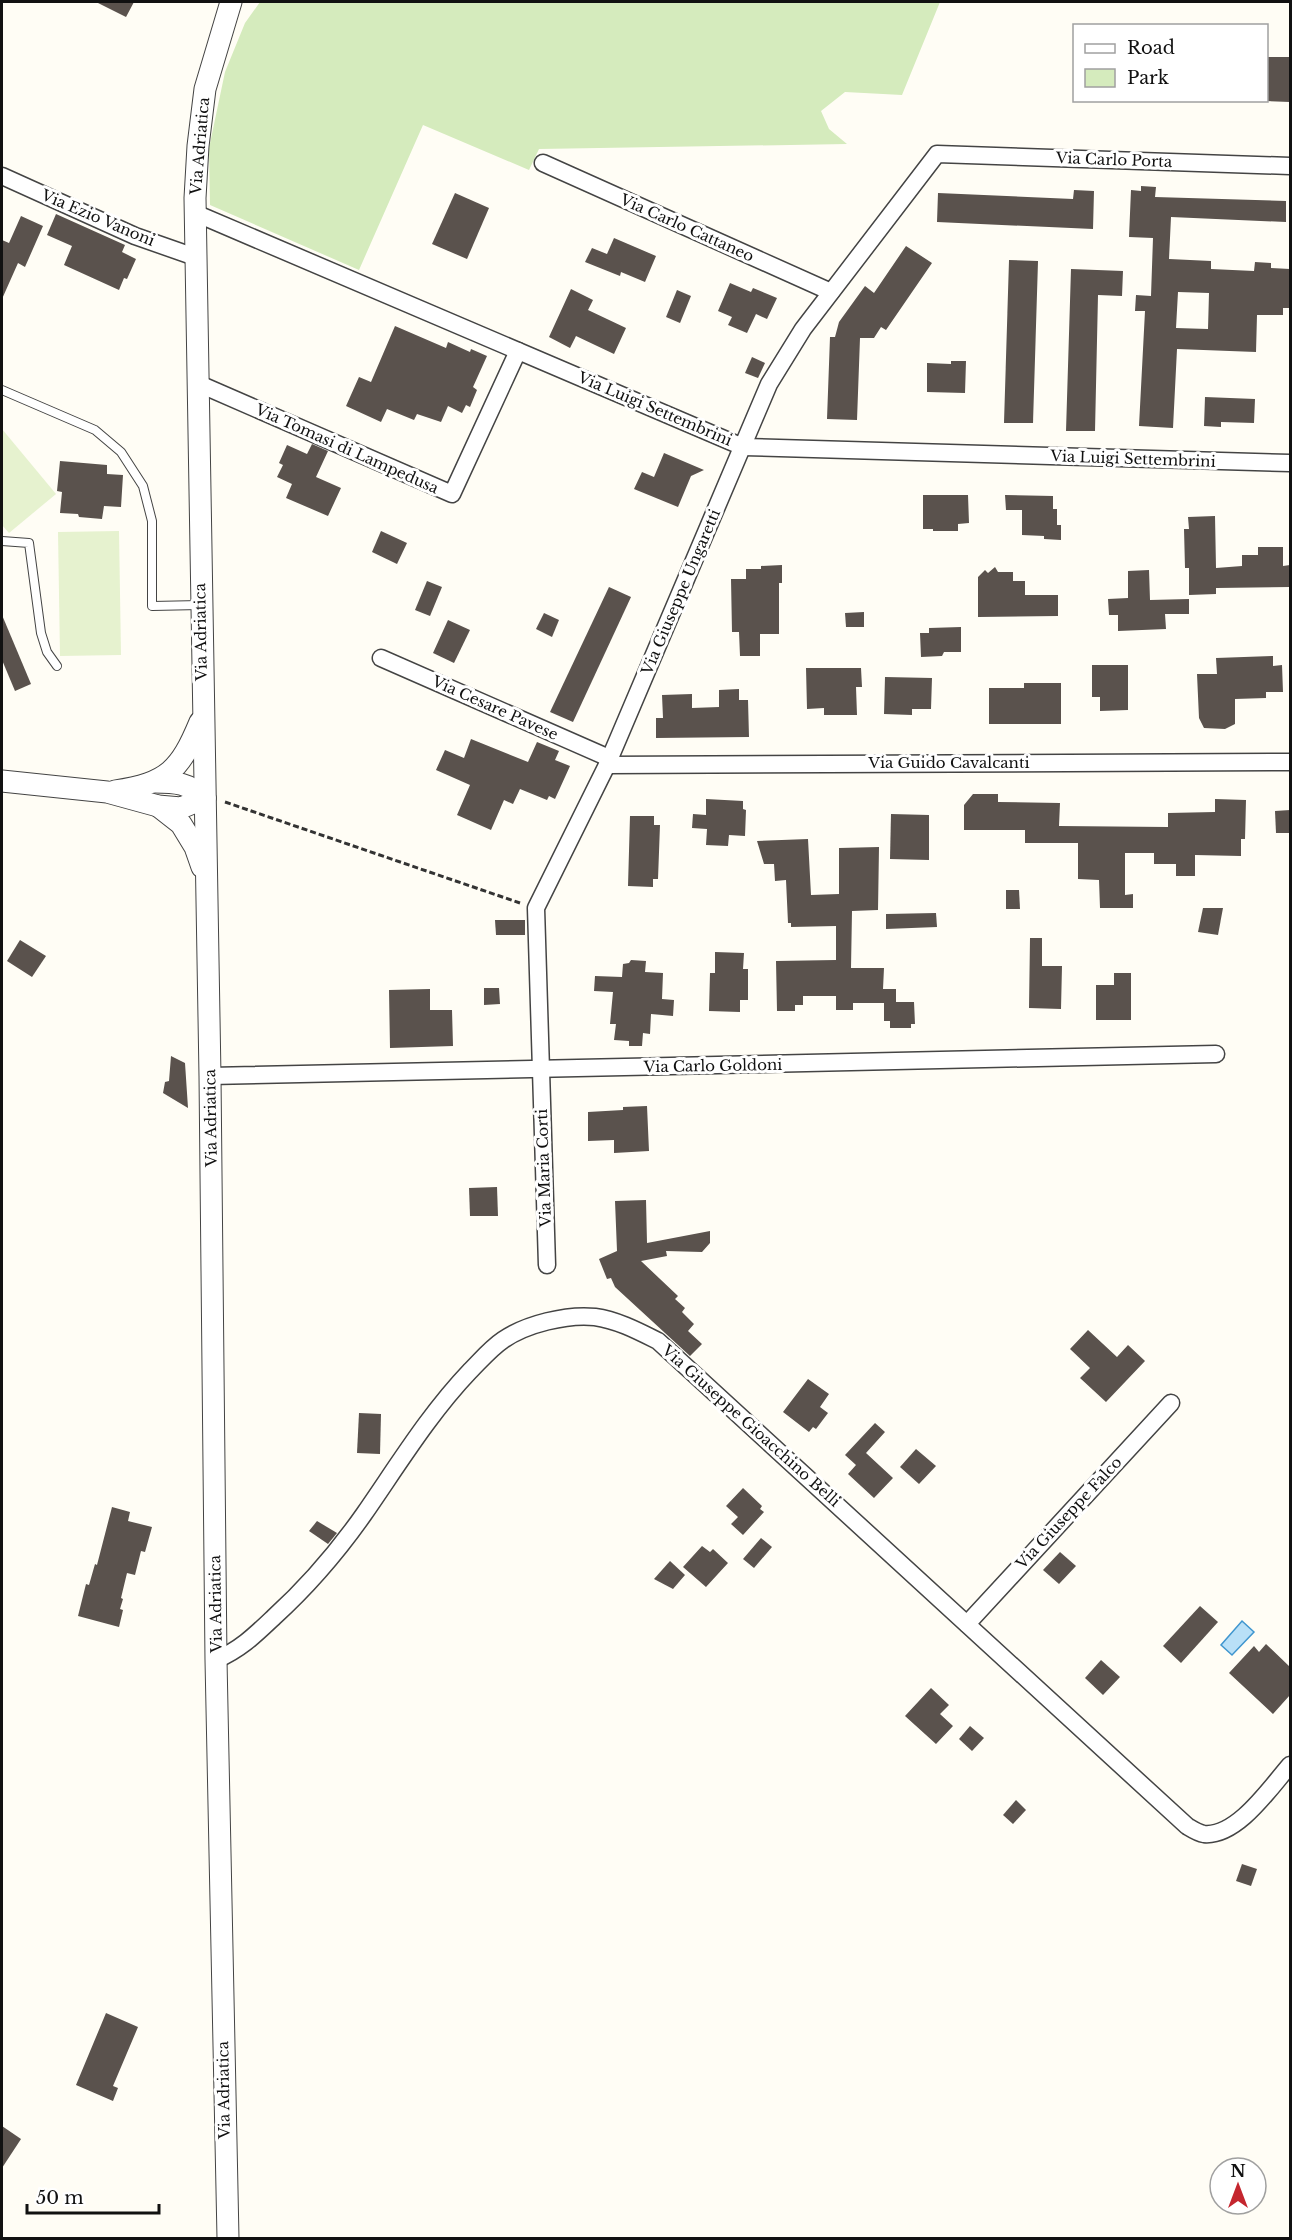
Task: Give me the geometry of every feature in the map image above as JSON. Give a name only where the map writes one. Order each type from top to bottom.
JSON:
[{"type":"street","name":"Via Adriatica","points":[[228,2238],[216,1660],[206,798],[195,213],[198,146],[205,89],[231,2]]},
{"type":"street","name":"Via Carlo Porta","points":[[937,154],[1290,166]]},
{"type":"street","name":"Via Giuseppe Ungaretti","points":[[540,1070],[536,908],[608,762],[769,384],[803,328],[937,154]]},
{"type":"street","name":"Via Carlo Cattaneo","points":[[543,163],[831,292]]},
{"type":"street","name":"Via Ezio Vanoni","points":[[2,176],[135,236],[195,257]]},
{"type":"street","name":"Via Luigi Settembrini","points":[[195,213],[743,447],[1290,463]]},
{"type":"street","name":"Via Tomasi di Lampedusa","points":[[197,383],[452,494],[518,351]]},
{"type":"street","name":"Via Cesare Pavese","points":[[381,658],[608,762]]},
{"type":"street","points":[[107,792],[135,788],[154,782],[175,770],[188,751],[203,713]]},
{"type":"street","name":"Via Guido Cavalcanti","points":[[608,762],[1290,762]]},
{"type":"street","points":[[2,781],[107,792],[158,806],[181,808],[206,798]]},
{"type":"street","points":[[154,782],[173,782],[192,787],[206,798]]},
{"type":"street","points":[[158,806],[181,824],[195,847],[207,879]]},
{"type":"street","name":"Via Carlo Goldoni","points":[[210,1076],[1216,1054]]},
{"type":"street","name":"Via Maria Corti","points":[[540,1070],[547,1265]]},
{"type":"street","name":"Via Giuseppe Gioacchino Belli","points":[[216,1660],[236,1652],[287,1605],[334,1553],[421,1430],[459,1383],[503,1340],[527,1327],[559,1319],[594,1317],[627,1326],[658,1341],[1187,1826],[1202,1834],[1219,1833],[1238,1823],[1290,1766]]},
{"type":"street","name":"Via Giuseppe Falco","points":[[967,1624],[1171,1403]]},
{"type":"lane","points":[[2,390],[95,430],[121,452],[143,486],[152,521],[152,606],[201,605]]},
{"type":"lane","points":[[2,541],[29,543],[41,633],[47,652],[57,666]]},
{"type":"path","points":[[206,798],[228,803],[536,908]]},
{"type":"green space","points":[[260,2],[940,2],[902,95],[845,92],[821,111],[829,129],[847,144],[539,149],[529,170],[423,125],[359,270],[210,205],[209,148],[225,72],[245,23]]},
{"type":"green space","points":[[2,429],[56,494],[9,533],[2,525]]},
{"type":"green space","points":[[119,531],[121,655],[60,656],[58,532]]},
{"type":"water","points":[[1242,1621],[1254,1632],[1232,1655],[1221,1645]]},
{"type":"building","points":[[96,2],[134,2],[126,17]]},
{"type":"building","points":[[1268,57],[1290,57],[1290,102],[1268,101]]},
{"type":"building","points":[[1141,186],[1156,187],[1155,197],[1286,201],[1286,222],[1171,217],[1169,259],[1211,261],[1211,269],[1254,271],[1255,262],[1271,263],[1271,268],[1290,269],[1290,308],[1283,308],[1283,315],[1257,315],[1256,352],[1177,349],[1173,428],[1139,426],[1145,311],[1135,311],[1136,295],[1151,296],[1153,238],[1129,237],[1131,190],[1141,191]],"holes":[[[1178,292],[1209,293],[1208,329],[1176,328]]]},
{"type":"building","points":[[1074,190],[1094,191],[1093,229],[937,222],[938,193],[1073,199]]},
{"type":"building","points":[[455,193],[489,208],[467,259],[432,244]]},
{"type":"building","points":[[56,214],[125,245],[122,252],[136,259],[119,290],[64,265],[72,246],[47,235]]},
{"type":"building","points":[[21,216],[43,226],[25,267],[18,263],[2,299],[2,240],[9,243]]},
{"type":"building","points":[[614,238],[656,256],[645,282],[621,272],[620,276],[585,262],[592,248],[607,254]]},
{"type":"building","points":[[906,246],[932,263],[886,330],[881,327],[874,338],[860,338],[857,420],[827,419],[830,337],[835,337],[839,322],[865,286],[874,293]]},
{"type":"building","points":[[1009,260],[1038,261],[1033,423],[1004,423]]},
{"type":"building","points":[[1071,269],[1123,271],[1122,296],[1098,295],[1095,431],[1066,431]]},
{"type":"building","points":[[730,283],[751,292],[753,288],[777,298],[767,319],[756,314],[747,333],[728,325],[732,317],[718,311]]},
{"type":"building","points":[[571,289],[593,300],[588,310],[626,328],[614,354],[576,336],[570,348],[549,337]]},
{"type":"building","points":[[677,290],[691,296],[680,323],[666,317]]},
{"type":"building","points":[[395,326],[446,348],[448,342],[470,352],[471,349],[487,356],[473,387],[477,390],[470,407],[466,405],[462,413],[448,406],[441,422],[417,414],[414,420],[387,409],[381,422],[346,406],[359,377],[371,382]]},
{"type":"building","points":[[752,357],[765,363],[758,378],[745,373]]},
{"type":"building","points":[[951,361],[966,361],[965,393],[927,392],[927,363],[951,364]]},
{"type":"building","points":[[1205,397],[1255,399],[1254,423],[1221,422],[1221,427],[1204,426]]},
{"type":"building","points":[[312,444],[328,451],[316,477],[341,488],[328,516],[286,498],[292,484],[277,477],[283,465],[279,463],[287,445],[307,454]]},
{"type":"building","points":[[664,453],[704,470],[691,476],[678,507],[634,489],[642,472],[654,477]]},
{"type":"building","points":[[60,461],[107,465],[107,474],[123,475],[121,507],[104,506],[102,519],[60,513],[62,492],[57,491]]},
{"type":"building","points":[[923,495],[968,495],[969,523],[958,524],[958,531],[923,529]]},
{"type":"building","points":[[1005,495],[1053,496],[1053,509],[1057,509],[1057,525],[1061,525],[1061,540],[1044,539],[1044,536],[1022,535],[1022,510],[1006,510]]},
{"type":"building","points":[[1215,516],[1216,568],[1242,566],[1242,555],[1258,555],[1258,547],[1283,547],[1283,566],[1290,565],[1290,587],[1216,588],[1216,594],[1189,595],[1189,568],[1185,568],[1184,529],[1189,529],[1188,517]]},
{"type":"building","points":[[381,531],[407,543],[397,564],[372,552]]},
{"type":"building","points":[[782,565],[782,583],[779,583],[779,634],[760,634],[760,656],[740,656],[739,632],[732,632],[731,579],[746,579],[746,569]]},
{"type":"building","points":[[995,567],[998,572],[1013,572],[1013,581],[1025,581],[1025,595],[1058,595],[1058,616],[978,617],[978,577],[985,570],[988,573]]},
{"type":"building","points":[[1149,570],[1150,600],[1189,599],[1189,614],[1165,614],[1166,629],[1118,631],[1118,615],[1109,615],[1108,599],[1128,598],[1128,571]]},
{"type":"building","points":[[427,581],[442,587],[430,616],[415,610]]},
{"type":"building","points":[[609,587],[631,597],[573,722],[550,712]]},
{"type":"building","points":[[864,612],[864,627],[846,627],[845,613]]},
{"type":"building","points":[[544,613],[559,620],[552,637],[536,629]]},
{"type":"building","points":[[2,615],[31,684],[15,691],[2,660]]},
{"type":"building","points":[[448,620],[470,630],[454,663],[433,653]]},
{"type":"building","points":[[961,627],[961,652],[944,652],[942,656],[921,657],[920,633],[929,633],[929,628]]},
{"type":"building","points":[[1273,656],[1273,666],[1282,665],[1283,692],[1266,692],[1266,698],[1235,699],[1235,724],[1225,729],[1204,728],[1199,718],[1197,674],[1217,674],[1216,658]]},
{"type":"building","points":[[1092,665],[1128,665],[1128,710],[1100,711],[1100,697],[1092,697]]},
{"type":"building","points":[[806,668],[861,668],[862,687],[856,687],[857,715],[824,715],[824,708],[807,709]]},
{"type":"building","points":[[885,677],[932,678],[931,709],[912,709],[912,715],[884,714]]},
{"type":"building","points":[[1024,683],[1061,683],[1061,724],[989,724],[989,688],[1024,688]]},
{"type":"building","points":[[739,689],[739,700],[748,700],[749,737],[656,738],[656,718],[663,718],[662,695],[692,694],[692,708],[719,707],[719,690]]},
{"type":"building","points":[[471,739],[528,762],[537,742],[559,751],[555,760],[570,766],[555,799],[549,796],[547,800],[520,789],[513,804],[504,800],[491,830],[457,815],[470,785],[436,770],[445,750],[464,758]]},
{"type":"building","points":[[973,794],[998,794],[998,802],[1060,803],[1059,826],[1168,827],[1168,813],[1215,812],[1215,799],[1246,800],[1245,839],[1241,839],[1241,856],[1195,855],[1195,876],[1176,876],[1176,864],[1154,864],[1154,853],[1125,853],[1125,895],[1133,894],[1133,908],[1100,908],[1099,880],[1078,879],[1078,843],[1025,843],[1025,830],[964,830],[964,805]]},
{"type":"building","points":[[706,799],[743,801],[743,809],[746,810],[745,836],[729,835],[728,846],[706,845],[707,829],[692,828],[693,814],[706,815]]},
{"type":"building","points":[[1290,810],[1290,833],[1276,833],[1275,811]]},
{"type":"building","points":[[891,814],[929,815],[929,860],[890,859]]},
{"type":"building","points":[[630,816],[654,816],[654,825],[660,825],[658,879],[653,879],[653,887],[628,886]]},
{"type":"building","points":[[808,839],[811,895],[839,894],[839,848],[879,847],[878,910],[852,911],[851,968],[884,968],[883,989],[896,989],[896,1002],[914,1002],[915,1024],[911,1024],[911,1028],[890,1028],[890,1021],[884,1021],[884,1003],[853,1003],[853,1010],[836,1010],[836,996],[803,996],[803,1005],[795,1005],[795,1011],[777,1011],[776,961],[836,960],[836,926],[791,927],[791,923],[788,923],[786,880],[775,881],[774,864],[764,864],[757,841]]},
{"type":"building","points":[[1006,890],[1019,890],[1020,909],[1006,909]]},
{"type":"building","points":[[1203,908],[1223,908],[1218,935],[1198,932]]},
{"type":"building","points":[[936,913],[937,927],[886,929],[886,914]]},
{"type":"building","points":[[495,920],[525,920],[525,935],[496,935]]},
{"type":"building","points":[[1030,938],[1042,938],[1042,966],[1062,966],[1061,1009],[1029,1008]]},
{"type":"building","points":[[20,940],[46,956],[32,977],[7,961]]},
{"type":"building","points":[[715,952],[744,953],[743,969],[748,969],[748,1000],[740,1000],[740,1012],[709,1011],[710,973],[715,973]]},
{"type":"building","points":[[631,960],[646,961],[645,972],[663,973],[662,999],[674,1000],[673,1016],[651,1014],[650,1034],[643,1033],[642,1046],[629,1046],[629,1041],[614,1040],[616,1024],[610,1024],[613,992],[594,991],[595,976],[622,977],[623,964]]},
{"type":"building","points":[[1114,973],[1131,973],[1131,1020],[1096,1020],[1096,985],[1114,985]]},
{"type":"building","points":[[484,988],[499,988],[500,1004],[484,1005]]},
{"type":"building","points":[[430,989],[430,1010],[452,1010],[453,1046],[390,1048],[389,990]]},
{"type":"building","points":[[171,1056],[185,1063],[188,1108],[163,1093],[165,1082],[169,1081]]},
{"type":"building","points":[[647,1106],[649,1151],[614,1153],[614,1140],[588,1141],[588,1112]]},
{"type":"building","points":[[497,1187],[498,1216],[470,1216],[469,1188]]},
{"type":"building","points":[[646,1200],[647,1243],[710,1231],[710,1243],[702,1252],[666,1251],[667,1256],[641,1261],[678,1296],[675,1299],[685,1308],[682,1312],[694,1324],[688,1331],[702,1344],[690,1356],[615,1287],[611,1278],[607,1279],[599,1259],[617,1251],[615,1201]]},
{"type":"building","points":[[1088,1330],[1117,1357],[1128,1345],[1145,1361],[1106,1402],[1080,1378],[1090,1368],[1070,1349]]},
{"type":"building","points":[[808,1379],[829,1394],[820,1407],[828,1413],[816,1429],[813,1427],[809,1432],[783,1412]]},
{"type":"building","points":[[359,1413],[381,1414],[380,1454],[357,1453]]},
{"type":"building","points":[[875,1423],[885,1432],[866,1453],[893,1478],[874,1498],[848,1474],[856,1465],[845,1455]]},
{"type":"building","points":[[916,1449],[936,1466],[919,1484],[900,1467]]},
{"type":"building","points":[[743,1488],[762,1506],[760,1509],[764,1512],[743,1535],[731,1524],[738,1517],[726,1506]]},
{"type":"building","points":[[112,1507],[130,1512],[128,1521],[152,1527],[145,1552],[141,1551],[135,1575],[127,1573],[121,1598],[123,1599],[120,1609],[123,1610],[119,1627],[78,1616],[86,1584],[89,1585],[95,1564],[97,1565]]},
{"type":"building","points":[[317,1521],[337,1533],[328,1544],[309,1531]]},
{"type":"building","points":[[761,1538],[772,1547],[754,1568],[743,1559]]},
{"type":"building","points":[[702,1546],[710,1552],[713,1549],[728,1563],[706,1587],[683,1567]]},
{"type":"building","points":[[1060,1552],[1076,1566],[1059,1584],[1043,1570]]},
{"type":"building","points":[[670,1561],[685,1575],[673,1589],[654,1579]]},
{"type":"building","points":[[1200,1606],[1218,1622],[1181,1663],[1163,1646]]},
{"type":"building","points":[[1266,1644],[1290,1667],[1290,1695],[1273,1714],[1229,1673],[1254,1646],[1259,1652]]},
{"type":"building","points":[[1101,1660],[1120,1677],[1103,1695],[1085,1678]]},
{"type":"building","points":[[931,1688],[949,1705],[940,1714],[953,1726],[936,1744],[905,1716]]},
{"type":"building","points":[[970,1726],[984,1738],[972,1751],[959,1739]]},
{"type":"building","points":[[1016,1800],[1026,1810],[1013,1824],[1003,1815]]},
{"type":"building","points":[[1242,1864],[1257,1869],[1251,1886],[1236,1881]]},
{"type":"building","points":[[106,2013],[138,2027],[113,2086],[118,2088],[113,2101],[76,2085]]},
{"type":"building","points":[[2,2126],[21,2139],[2,2168]]}]
